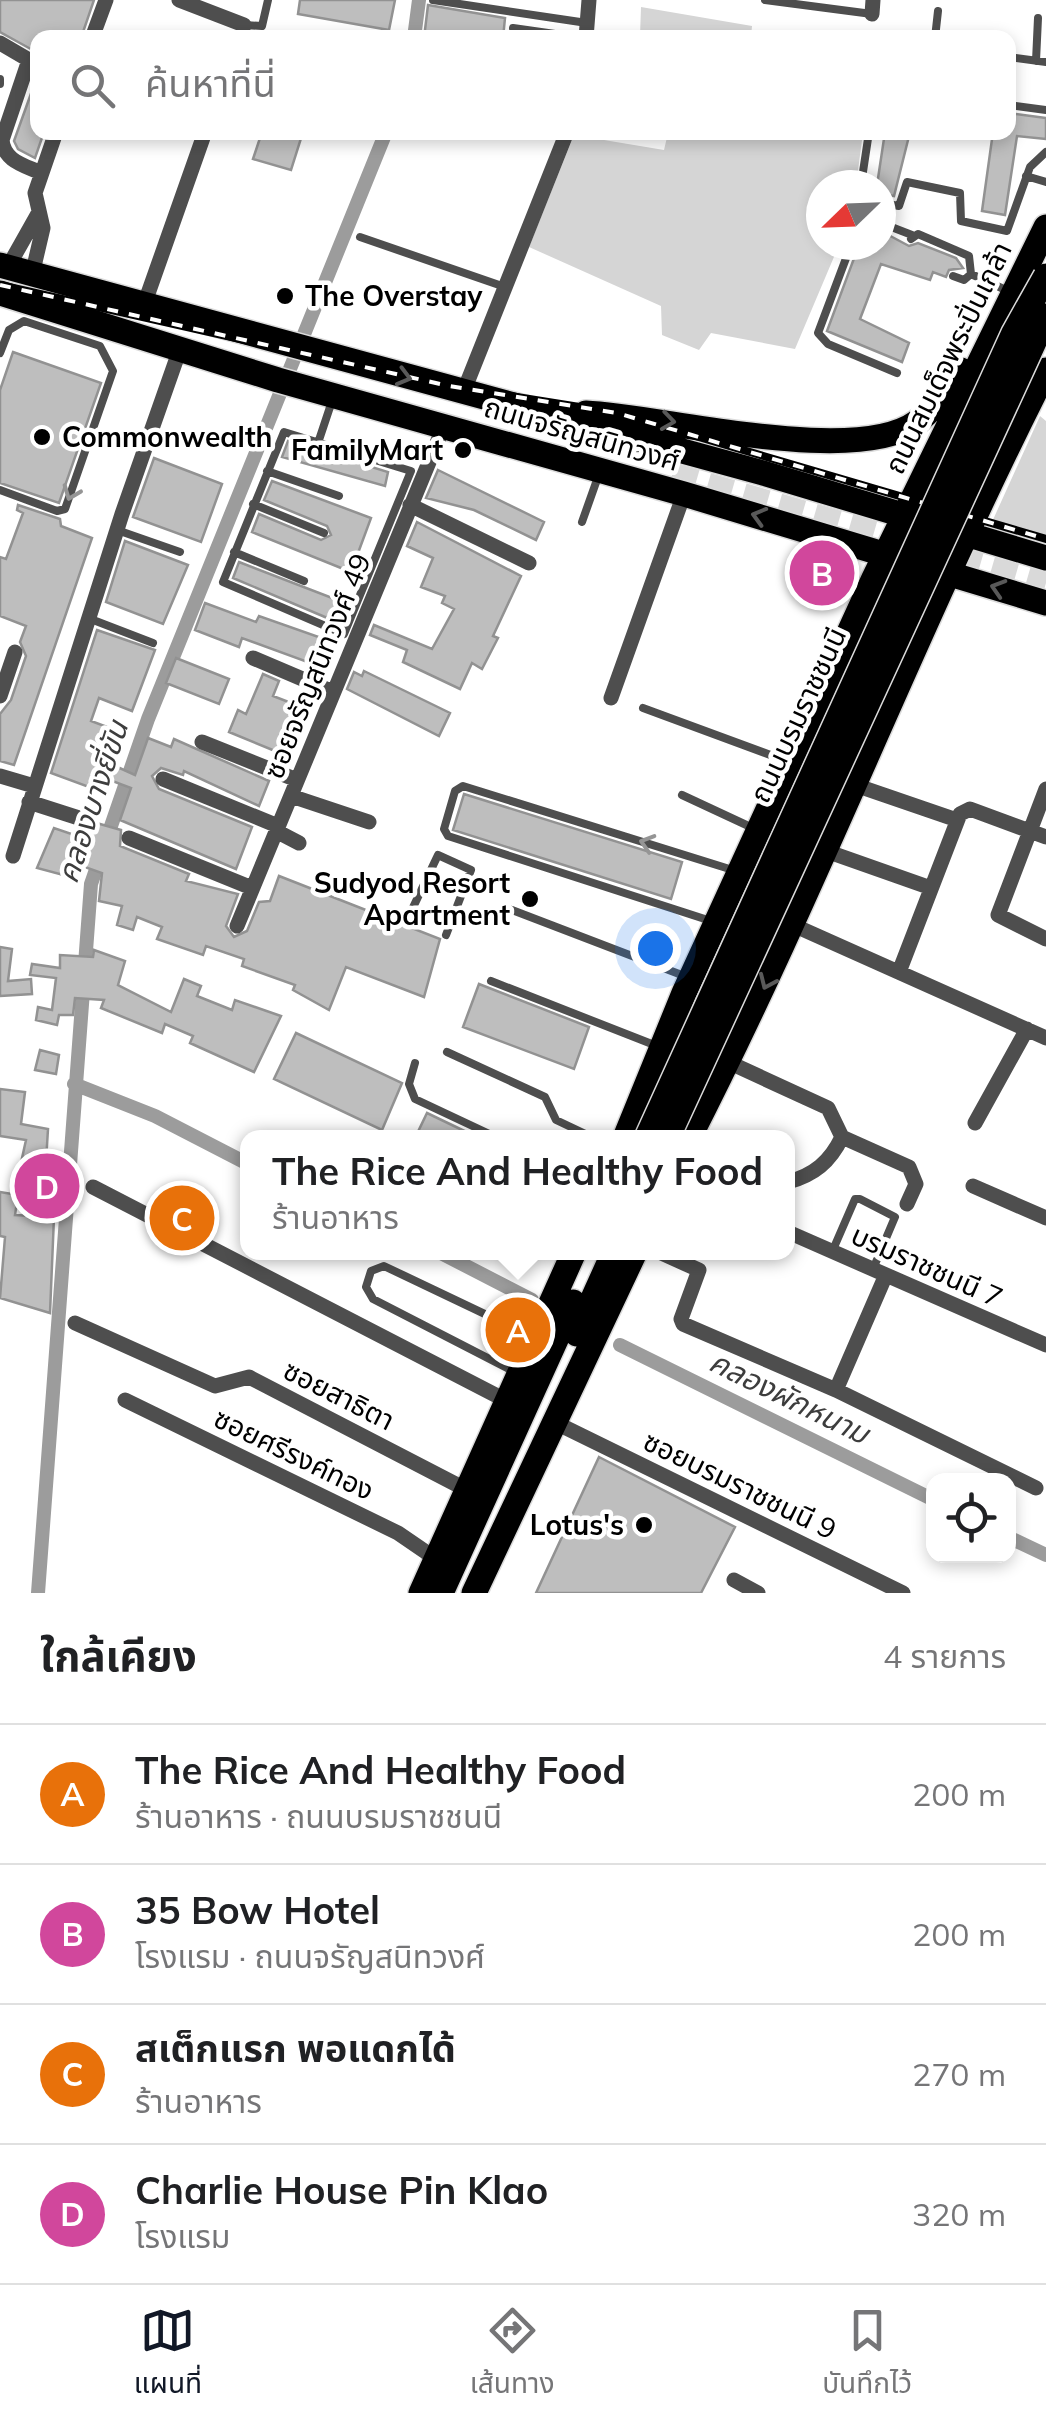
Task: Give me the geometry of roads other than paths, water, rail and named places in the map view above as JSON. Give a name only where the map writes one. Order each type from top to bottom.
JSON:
[{"type":"main road","name":"ถนนสมเด็จพระปิ่นเกล้า","points":[[905,516],[1046,226]]},
{"type":"main road","name":"ถนนบรมราชชนนี","points":[[628,1130],[740,872],[762,843],[1046,261]]},
{"type":"main road","name":"ถนนจรัญสนิทวงศ์","points":[[13,269],[144,305],[295,366],[1046,603]]},
{"type":"main road","points":[[651,1130],[1014,334],[1046,276]]},
{"type":"main road","name":"ถนนจรัญสนิทวงศ์","points":[[0,293],[59,321],[100,324],[295,366],[463,393],[536,411],[1046,558]]},
{"type":"main road","points":[[536,411],[622,415],[816,442],[874,438],[916,423],[935,404],[1012,293]]},
{"type":"main road","name":"ถนนจรัญสนิทวงศ์","points":[[99,294],[184,343]]},
{"type":"main road","points":[[670,1130],[1046,316]]},
{"type":"main road","points":[[692,1130],[793,925],[920,636],[1032,398],[1044,350]]},
{"type":"main road","points":[[690,1130],[718,1037],[1044,350]]},
{"type":"main road","points":[[976,365],[977,386],[986,400],[999,407],[1016,407],[1032,398]]},
{"type":"main road","name":"ถนนจรัญสนิทวงศ์","points":[[295,366],[334,394],[600,470],[673,486]]},
{"type":"main road","points":[[673,486],[681,486],[691,476],[688,462],[674,448]]},
{"type":"main road","name":"ถนนบรมราชชนนี","points":[[629,1130],[702,1002],[791,762],[905,516]]},
{"type":"main road","points":[[860,610],[874,597],[895,594],[910,600],[920,616],[920,636]]},
{"type":"main road","points":[[823,693],[836,681],[857,678],[872,684],[884,718]]},
{"type":"main road","points":[[421,1593],[570,1260]]},
{"type":"main road","points":[[440,1593],[592,1260]]},
{"type":"main road","points":[[459,1593],[610,1260]]},
{"type":"main road","points":[[474,1593],[631,1260]]},
{"type":"street","points":[[95,30],[106,0]]},
{"type":"street","points":[[179,0],[240,30]]},
{"type":"street","points":[[585,30],[589,0]]},
{"type":"street","points":[[0,43],[30,60],[2,140],[3,150],[9,158],[41,174]]},
{"type":"street","points":[[13,269],[42,234],[35,195],[53,140]]},
{"type":"street","points":[[144,305],[202,140]]},
{"type":"street","points":[[463,393],[564,140]]},
{"type":"street","points":[[13,269],[40,212]]},
{"type":"street","points":[[12,856],[117,530],[184,343]]},
{"type":"street","name":"ซอยจรัญสนิทวงศ์ 49","points":[[236,926],[444,426]]},
{"type":"street","points":[[611,698],[673,486]]},
{"type":"street","points":[[410,504],[529,563]]},
{"type":"street","points":[[0,696],[15,652]]},
{"type":"street","points":[[252,658],[333,692]]},
{"type":"street","points":[[202,742],[369,822]]},
{"type":"street","points":[[0,776],[82,820]]},
{"type":"street","points":[[163,779],[277,828],[299,843]]},
{"type":"street","points":[[854,786],[957,820]]},
{"type":"street","points":[[1046,789],[998,914],[1046,939]]},
{"type":"street","points":[[899,972],[957,820],[970,809],[1046,837]]},
{"type":"street","points":[[129,838],[252,888]]},
{"type":"street","points":[[826,852],[931,888]]},
{"type":"street","points":[[793,925],[1046,1038]]},
{"type":"street","points":[[975,1123],[1027,1029]]},
{"type":"street","points":[[728,1062],[828,1108],[842,1137],[909,1167],[916,1184],[908,1204]]},
{"type":"street","points":[[795,1180],[808,1176],[826,1162],[842,1137]]},
{"type":"street","points":[[973,1186],[1046,1218]]},
{"type":"street","points":[[93,1187],[508,1400]]},
{"type":"street","name":"บรมราชชนนี 7","points":[[795,1235],[1046,1345]]},
{"type":"street","points":[[677,1260],[699,1270],[681,1319],[684,1324],[836,1390],[1036,1488]]},
{"type":"street","points":[[836,1390],[879,1274]]},
{"type":"street","name":"ซอยสาธิตา","points":[[75,1323],[215,1386],[248,1377],[467,1490]]},
{"type":"street","name":"ซอยศรีรงค์ทอง","points":[[125,1400],[398,1533],[436,1559]]},
{"type":"street","name":"ซอยบรมราชชนนี 9","points":[[553,1425],[903,1593]]},
{"type":"street","points":[[734,1580],[758,1593]]},
{"type":"lane","points":[[246,30],[262,26],[268,0]]},
{"type":"lane","points":[[433,0],[576,30]]},
{"type":"lane","points":[[765,0],[872,7]]},
{"type":"lane","points":[[936,30],[938,11]]},
{"type":"lane","points":[[1016,58],[1041,61],[1038,18]]},
{"type":"lane","points":[[514,28],[550,30]]},
{"type":"lane","points":[[1016,106],[1046,110]]},
{"type":"lane","points":[[863,170],[868,140]]},
{"type":"lane","points":[[896,205],[900,205],[907,182],[960,193],[961,221],[1004,232],[1011,227],[1026,176],[1046,152]]},
{"type":"lane","points":[[1026,176],[1046,182]]},
{"type":"lane","points":[[896,230],[968,256],[971,274]]},
{"type":"lane","points":[[360,237],[505,287]]},
{"type":"lane","points":[[846,260],[818,333],[828,344],[897,373]]},
{"type":"lane","points":[[971,274],[1012,293]]},
{"type":"lane","points":[[953,276],[964,280],[971,274]]},
{"type":"lane","points":[[0,353],[8,330],[18,322],[59,321],[105,350],[112,367],[112,380],[65,509],[57,511],[0,490]]},
{"type":"lane","points":[[319,440],[334,394]]},
{"type":"lane","points":[[284,432],[411,471],[346,633],[226,585],[223,580],[267,471],[284,432]]},
{"type":"lane","points":[[582,522],[600,470]]},
{"type":"lane","points":[[267,471],[339,496]]},
{"type":"lane","points":[[254,504],[324,533]]},
{"type":"lane","points":[[117,530],[180,552]]},
{"type":"lane","points":[[234,552],[304,581]]},
{"type":"lane","points":[[88,618],[153,643]]},
{"type":"lane","points":[[643,708],[791,762]]},
{"type":"lane","points":[[717,923],[448,836],[444,829],[454,790],[463,786],[740,872]]},
{"type":"lane","points":[[682,796],[762,843]]},
{"type":"lane","points":[[407,920],[438,854],[471,870],[446,935]]},
{"type":"lane","points":[[512,910],[691,978]]},
{"type":"lane","points":[[490,982],[662,1048]]},
{"type":"lane","points":[[447,1052],[546,1098],[556,1120],[577,1130]]},
{"type":"lane","points":[[415,1063],[408,1084],[414,1099],[481,1130]]},
{"type":"lane","points":[[832,1252],[856,1198],[890,1212],[894,1220],[879,1274]]},
{"type":"lane","points":[[519,1374],[374,1299],[366,1287],[372,1271],[384,1266],[536,1338]]},
{"type":"lane","points":[[553,1425],[698,1499]]},
{"type":"waterway","name":"คลองบางยี่ขัน","points":[[415,30],[419,0]]},
{"type":"waterway","name":"คลองบางยี่ขัน","points":[[38,1593],[91,884],[148,719],[383,140]]},
{"type":"waterway","name":"คลองผักหนาม","points":[[74,1084],[155,1116],[240,1160]]},
{"type":"waterway","name":"คลองผักหนาม","points":[[454,1260],[532,1300]]},
{"type":"waterway","name":"คลองผักหนาม","points":[[620,1345],[926,1496]]},
{"type":"waterway","name":"คลองผักหนาม","points":[[1016,1541],[1046,1555]]},
{"type":"tunnel","points":[[672,475],[1046,583]]},
{"type":"railway","points":[[0,285],[449,386],[617,413],[1046,539]]},
{"type":"place","name":"The Overstay","points":[[285,296]]},
{"type":"place","name":"Commonwealth","points":[[42,437]]},
{"type":"place","name":"FamilyMart","points":[[463,450]]},
{"type":"place","name":"35 Bow Hotel","points":[[822,573]]},
{"type":"place","name":"Sudyod Resort Apartment","points":[[530,899]]},
{"type":"place","name":"Charlie House Pin Klao","points":[[47,1186]]},
{"type":"place","name":"สเต็กแรก พอแดกได้","points":[[182,1218]]},
{"type":"place","name":"The Rice And Healthy Food","points":[[518,1330]]},
{"type":"place","name":"Lotus's","points":[[644,1525]]}]
